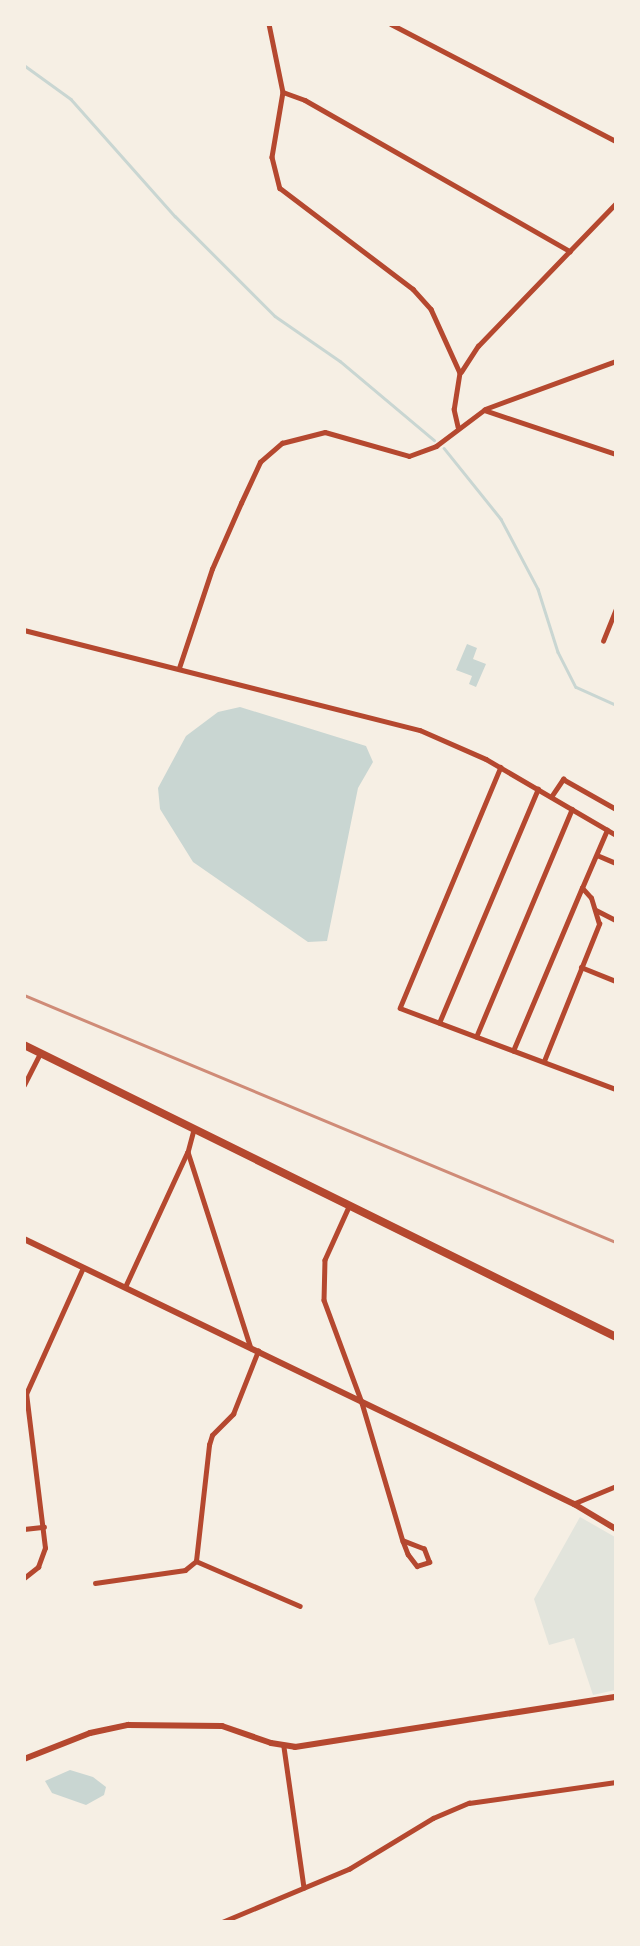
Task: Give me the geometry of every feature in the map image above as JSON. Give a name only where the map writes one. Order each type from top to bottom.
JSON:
[{"type":"main road","points":[[24,1045],[351,1203],[615,1336]]},
{"type":"street","points":[[269,24],[283,92],[272,157],[279,188],[423,299],[440,323],[460,373]]},
{"type":"street","points":[[391,24],[615,141]]},
{"type":"street","points":[[283,92],[305,100],[570,251]]},
{"type":"street","points":[[458,427],[454,409],[460,373],[478,346],[615,203]]},
{"type":"street","points":[[179,668],[212,569],[268,452],[296,436],[325,432],[409,456],[436,446],[484,410],[615,361]]},
{"type":"street","points":[[484,410],[615,454]]},
{"type":"street","points":[[603,641],[615,609]]},
{"type":"street","points":[[24,630],[394,722],[501,767],[615,835]]},
{"type":"street","points":[[501,767],[400,1008],[615,1090]]},
{"type":"street","points":[[551,797],[563,779],[615,809]]},
{"type":"street","points":[[439,1023],[538,789]]},
{"type":"street","points":[[476,1037],[572,809]]},
{"type":"street","points":[[513,1051],[607,830]]},
{"type":"street","points":[[597,855],[615,863]]},
{"type":"street","points":[[544,1061],[599,925],[596,910],[582,888]]},
{"type":"street","points":[[596,910],[615,920]]},
{"type":"street","points":[[580,967],[615,981]]},
{"type":"street","points":[[24,1086],[41,1053]]},
{"type":"street","points":[[125,1287],[188,1152],[195,1128]]},
{"type":"street","points":[[95,1583],[185,1570],[196,1561],[209,1445],[212,1435],[233,1413],[255,1350],[188,1152]]},
{"type":"street","points":[[351,1203],[327,1254],[322,1278],[325,1304],[362,1403],[403,1541],[417,1566],[429,1562],[424,1549],[403,1541]]},
{"type":"street","points":[[24,1239],[574,1504],[615,1529]]},
{"type":"street","points":[[24,1577],[31,1574],[44,1555],[44,1527],[31,1460],[26,1394],[83,1268]]},
{"type":"street","points":[[24,1463],[31,1460]]},
{"type":"street","points":[[574,1504],[615,1486]]},
{"type":"street","points":[[24,1529],[44,1527]]},
{"type":"street","points":[[196,1561],[300,1606]]},
{"type":"street","points":[[24,1759],[90,1733],[128,1725],[222,1726],[284,1747],[615,1697]]},
{"type":"street","points":[[284,1747],[304,1888]]},
{"type":"street","points":[[222,1922],[349,1869],[433,1818],[469,1803],[615,1782]]},
{"type":"shaded area","points":[[467,644],[477,648],[473,659],[486,664],[476,687],[469,684],[472,676],[456,670]]},
{"type":"shaded area","points":[[240,707],[366,746],[373,762],[358,788],[327,941],[308,942],[193,862],[160,809],[158,788],[186,736],[218,712]]},
{"type":"shaded area","points":[[580,1517],[615,1537],[615,1690],[593,1695],[574,1638],[549,1645],[534,1599]]},
{"type":"shaded area","points":[[70,1770],[93,1777],[106,1787],[104,1795],[86,1805],[52,1793],[45,1781]]},
{"type":"waterway","points":[[24,65],[71,99],[175,216],[275,316],[340,361],[434,440]]},
{"type":"waterway","points":[[444,448],[501,519],[538,589],[558,652],[576,687],[616,705]]},
{"type":"railway","points":[[24,995],[616,1242]]}]
